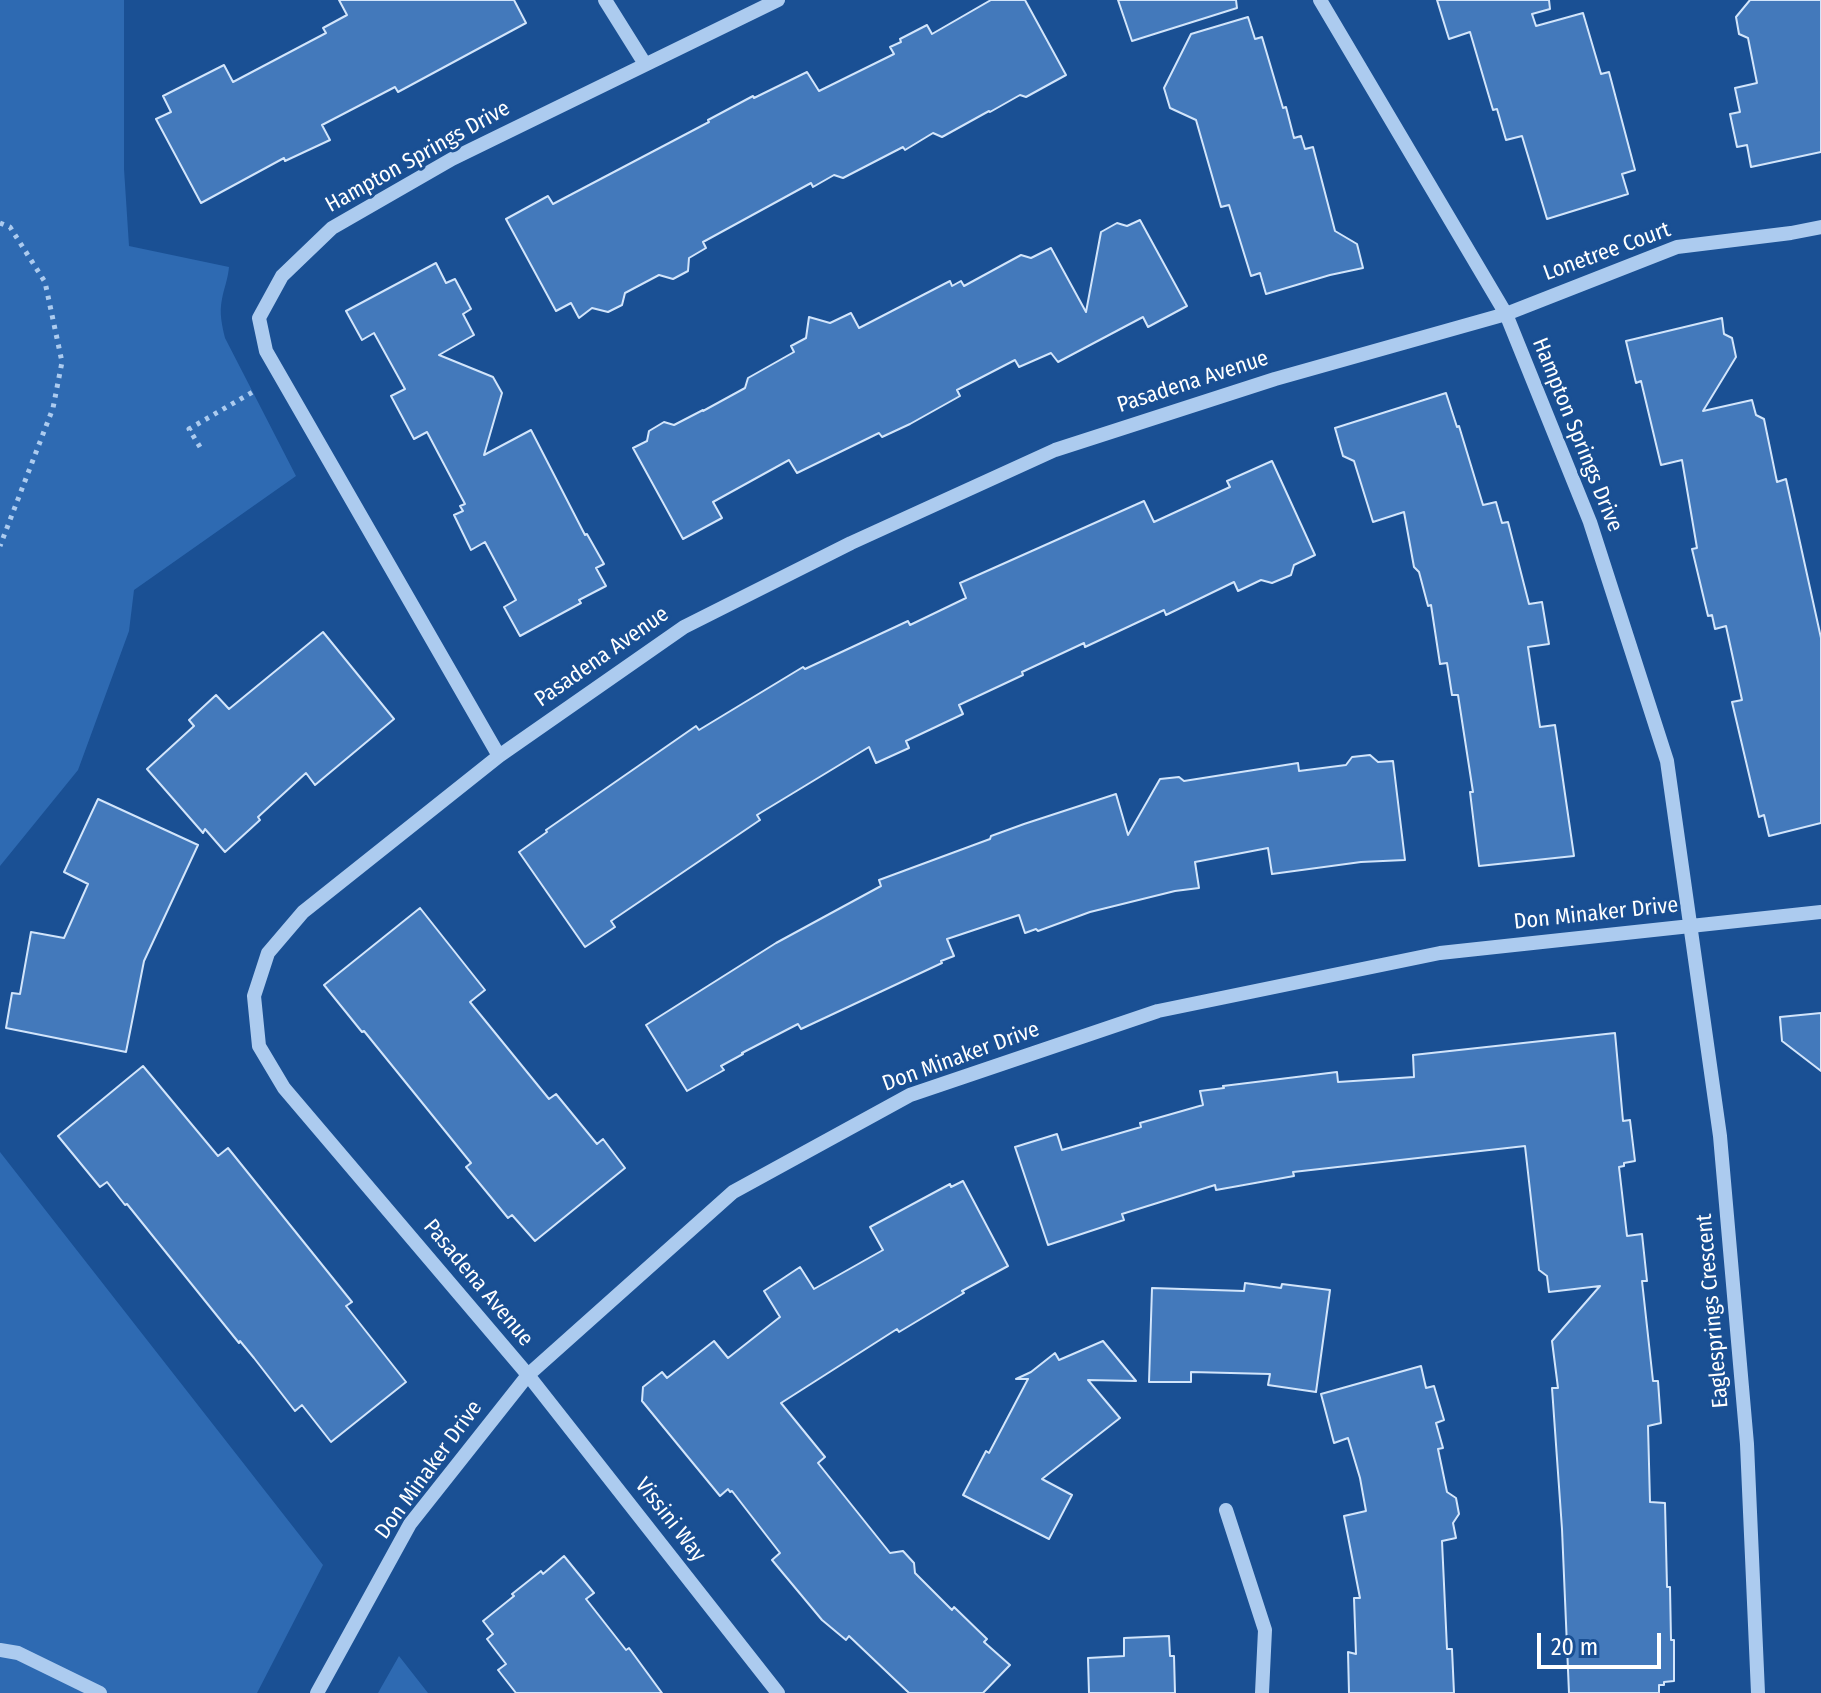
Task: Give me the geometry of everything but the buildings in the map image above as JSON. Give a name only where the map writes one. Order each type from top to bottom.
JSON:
[{"type":"street","points":[[605,0],[645,64]]},
{"type":"street","name":"Hampton Springs Drive","points":[[499,756],[266,351],[259,318],[282,276],[332,228],[452,159],[778,0]]},
{"type":"street","name":"Hampton Springs Drive","points":[[1320,0],[1506,314],[1590,522],[1667,761],[1691,926]]},
{"type":"street","name":"Lonetree Court","points":[[1506,314],[1677,247],[1821,227]]},
{"type":"street","name":"Pasadena Avenue","points":[[528,1375],[284,1088],[259,1046],[254,996],[268,953],[303,912],[499,756],[684,627],[851,543],[1055,450],[1275,379],[1506,314]]},
{"type":"street","name":"Don Minaker Drive","points":[[317,1693],[410,1524],[528,1375],[733,1192],[910,1095],[1158,1011],[1440,953],[1821,912]]},
{"type":"street","name":"Eaglesprings Crescent","points":[[1691,926],[1723,1167],[1747,1444],[1758,1693]]},
{"type":"street","name":"Vissini Way","points":[[528,1375],[778,1693]]},
{"type":"street","points":[[1226,1510],[1265,1630],[1262,1693]]},
{"type":"street","points":[[0,1650],[18,1653],[100,1693]]},
{"type":"path","points":[[0,223],[10,227],[45,282],[62,362],[53,408],[0,546]]},
{"type":"path","points":[[200,447],[189,429],[280,376]]},
{"type":"shaded area","points":[[0,0],[124,0],[124,169],[129,246],[229,267],[221,309],[225,338],[296,476],[134,590],[129,631],[78,770],[0,866]]},
{"type":"shaded area","points":[[0,1152],[323,1565],[257,1693],[0,1693]]},
{"type":"shaded area","points":[[399,1656],[428,1693],[378,1693]]}]
